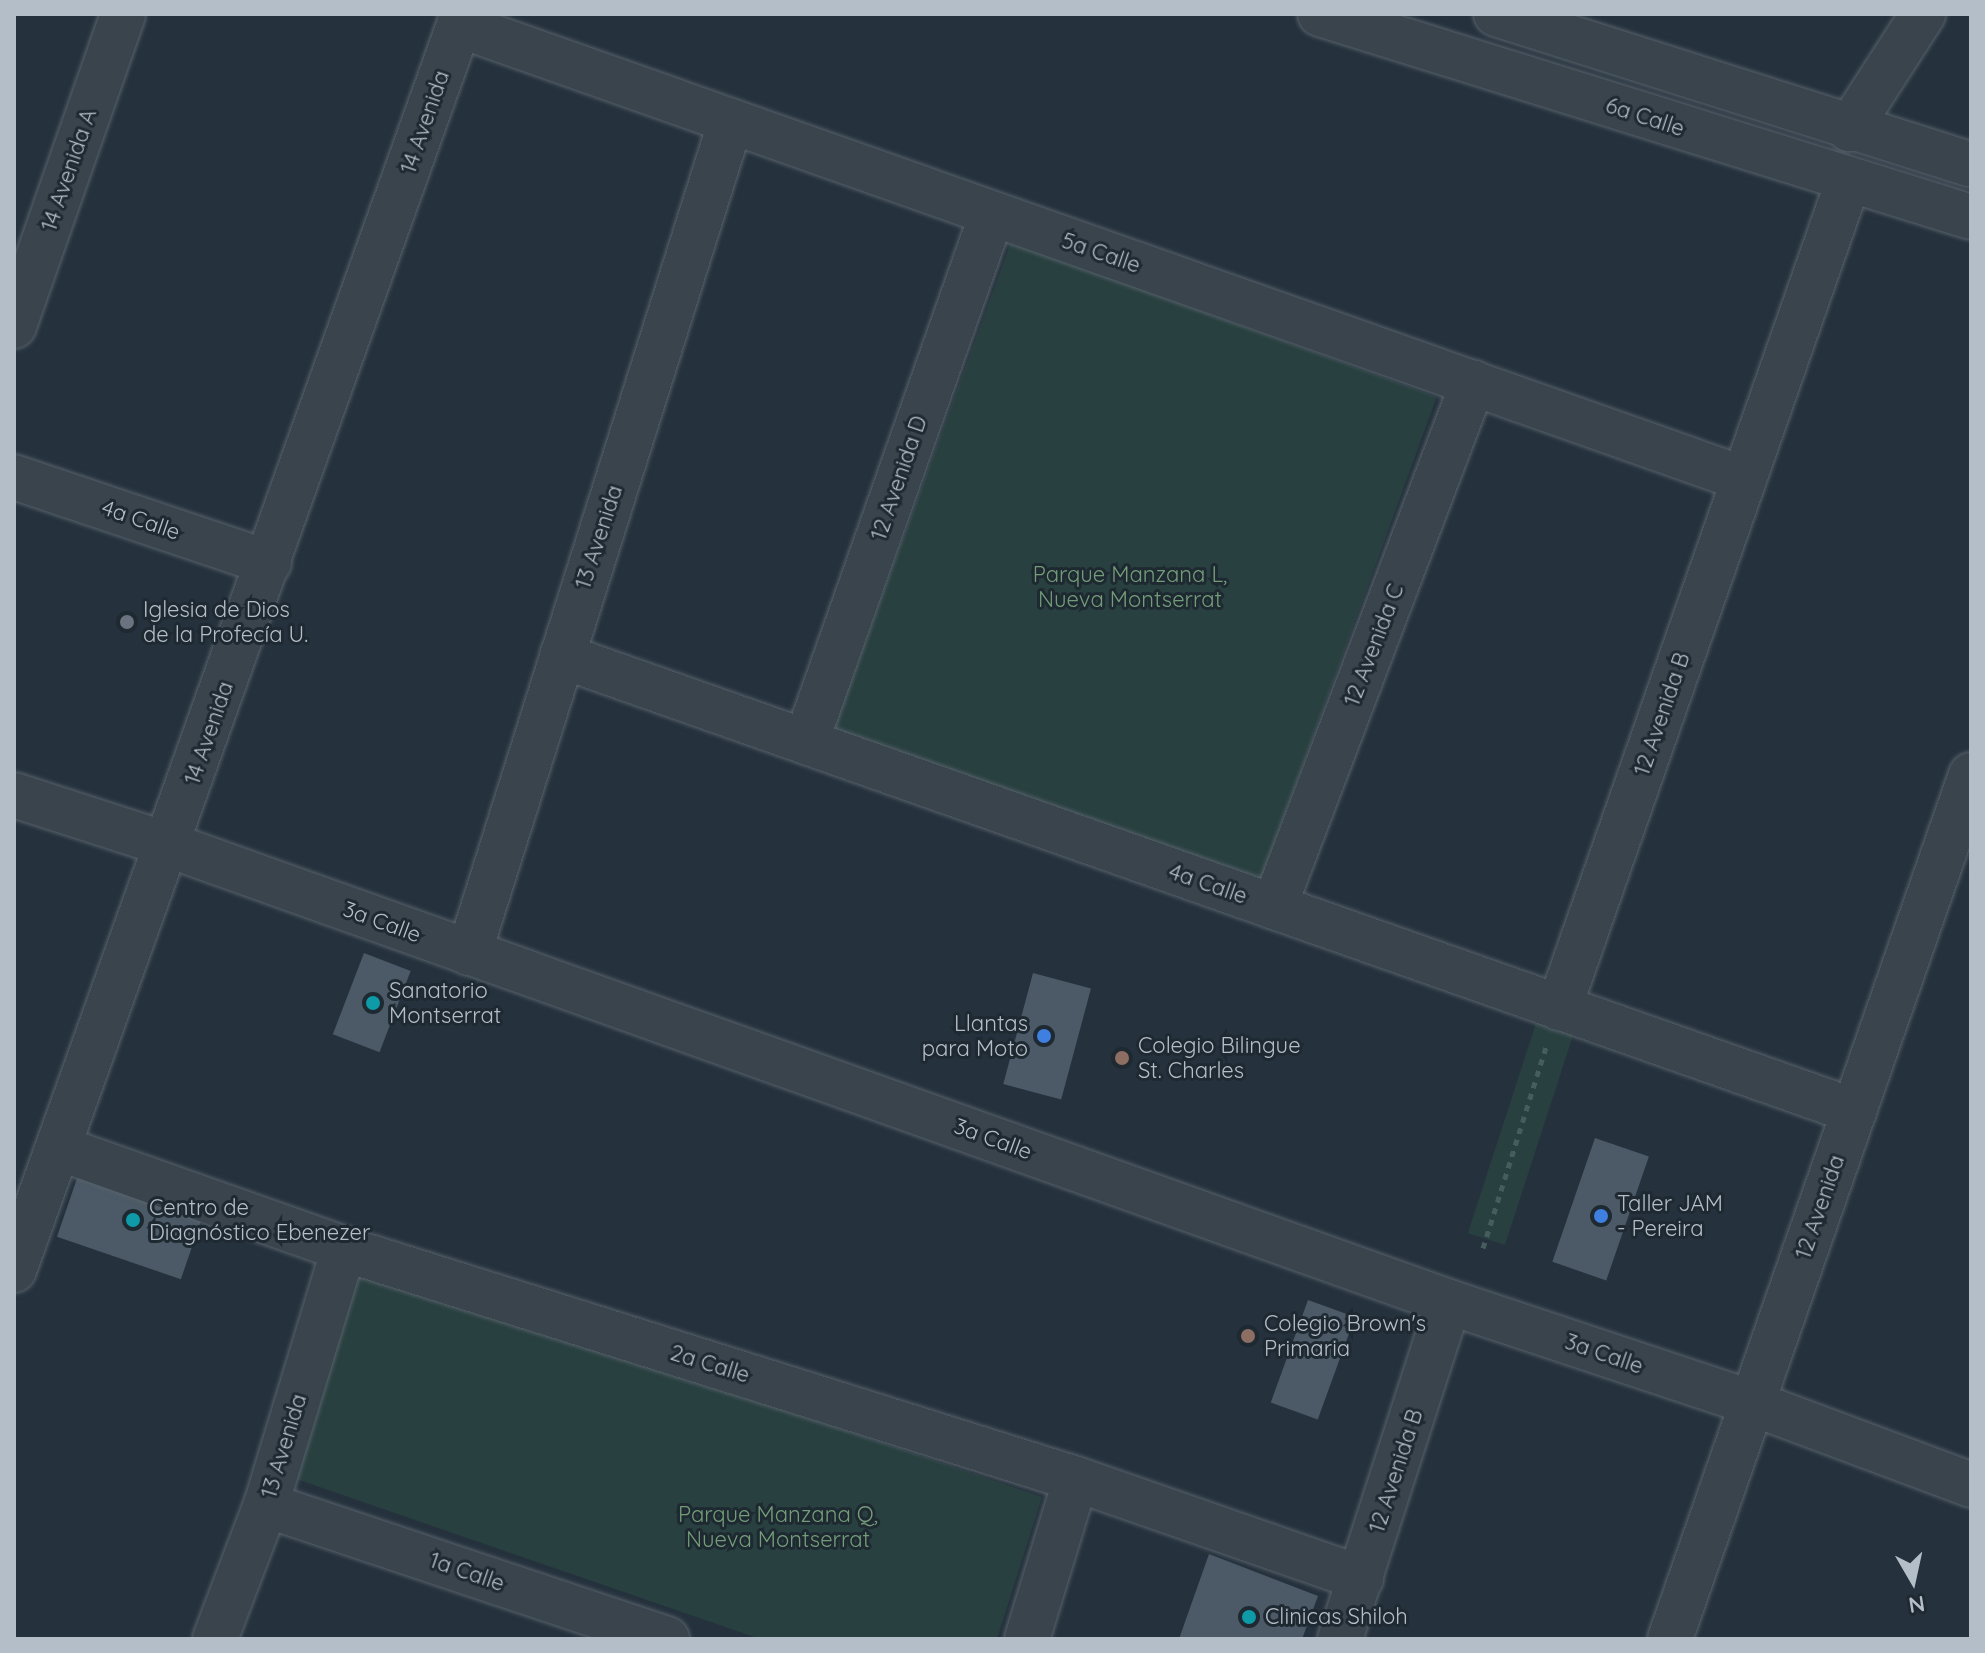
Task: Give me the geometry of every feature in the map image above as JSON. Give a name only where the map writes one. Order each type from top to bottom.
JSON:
[{"type":"street","name":"14 Avenida A","points":[[14,326],[123,14]]},
{"type":"street","name":"6a Calle","points":[[1320,14],[1848,182],[1971,217]]},
{"type":"street","points":[[1496,14],[1849,129],[1971,165]]},
{"type":"street","points":[[1849,129],[1923,14]]},
{"type":"street","name":"5a Calle","points":[[461,20],[731,121],[1744,479]]},
{"type":"street","name":"14 Avenida","points":[[14,1270],[169,845],[461,20]]},
{"type":"street","name":"13 Avenida","points":[[469,953],[731,121]]},
{"type":"street","name":"12 Avenida B","points":[[1559,1008],[1848,182]]},
{"type":"street","name":"12 Avenida D","points":[[806,742],[992,214]]},
{"type":"street","name":"12 Avenida C","points":[[1274,907],[1473,383]]},
{"type":"street","name":"4a Calle","points":[[14,477],[269,563]]},
{"type":"street","name":"4a Calle","points":[[562,656],[1854,1111]]},
{"type":"street","name":"12 Avenida","points":[[1670,1639],[1971,775]]},
{"type":"street","name":"3a Calle","points":[[14,795],[169,845],[1449,1302],[1752,1403],[1971,1485]]},
{"type":"street","name":"2a Calle","points":[[59,1148],[344,1249],[1076,1479],[1361,1578]]},
{"type":"street","name":"13 Avenida","points":[[215,1639],[266,1505],[344,1249]]},
{"type":"street","name":"12 Avenida B","points":[[1340,1639],[1449,1302]]},
{"type":"street","points":[[1027,1639],[1076,1479]]},
{"type":"street","name":"1a Calle","points":[[266,1505],[667,1639]]},
{"type":"path","points":[[1483,1248],[1559,1008]]},
{"type":"green space","name":"Parque Manzana L, Nueva Montserrat","points":[[1011,242],[1437,397],[1258,887],[832,733]]},
{"type":"green space","points":[[1538,1017],[1575,1029],[1505,1245],[1468,1233]]},
{"type":"green space","name":"Parque Manzana Q, Nueva Montserrat","points":[[348,1262],[1042,1497],[997,1639],[760,1639],[279,1473]]},
{"type":"building","name":"Sanatorio Montserrat","points":[[364,953],[411,971],[380,1052],[333,1034]]},
{"type":"building","name":"Llantas para Moto","points":[[1033,973],[1091,989],[1061,1100],[1003,1084]]},
{"type":"building","name":"Taller JAM - Pereira","points":[[1595,1138],[1649,1157],[1606,1280],[1552,1262]]},
{"type":"building","name":"Centro de Diagnóstico Ebenezer","points":[[83,1161],[207,1204],[181,1279],[57,1237]]},
{"type":"building","points":[[1308,1300],[1355,1317],[1318,1420],[1271,1402]]},
{"type":"building","name":"Clinicas Shiloh","points":[[1209,1554],[1318,1596],[1302,1639],[1179,1639]]},
{"type":"place","name":"Iglesia de Dios de la Profecía U.","points":[[127,622]]},
{"type":"place","name":"Sanatorio Montserrat","points":[[373,1003]]},
{"type":"place","name":"Llantas para Moto","points":[[1044,1036]]},
{"type":"place","name":"Colegio Bilingue St. Charles","points":[[1122,1058]]},
{"type":"place","name":"Taller JAM - Pereira","points":[[1601,1216]]},
{"type":"place","name":"Centro de Diagnóstico Ebenezer","points":[[133,1220]]},
{"type":"place","name":"Colegio Brown's Primaria","points":[[1248,1336]]},
{"type":"place","name":"Clinicas Shiloh","points":[[1249,1617]]}]
